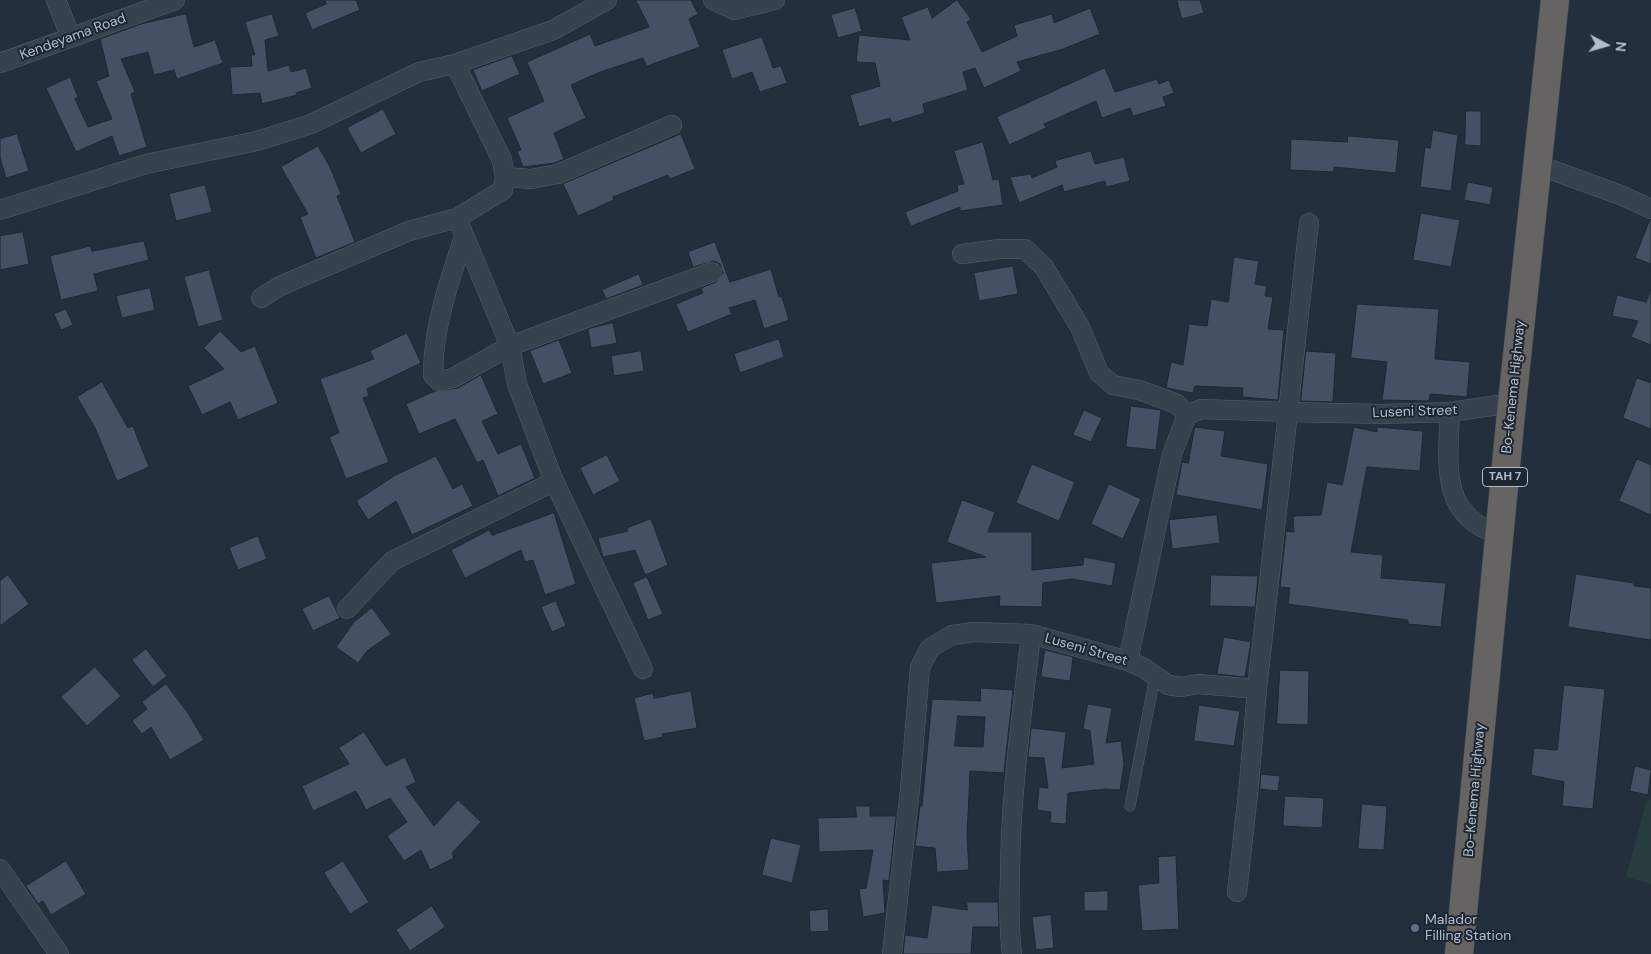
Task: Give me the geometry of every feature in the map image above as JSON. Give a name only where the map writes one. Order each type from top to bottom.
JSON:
[{"type":"highway","name":"Bo-Kenema Highway","points":[[1459,954],[1512,404],[1555,0]]},
{"type":"street","points":[[56,0],[71,38]]},
{"type":"street","name":"Kendeyama Road","points":[[0,63],[175,0]]},
{"type":"street","points":[[0,210],[146,164],[258,141],[311,124],[419,72],[455,64],[553,30],[607,0]]},
{"type":"street","points":[[713,0],[734,10],[775,0]]},
{"type":"street","points":[[261,298],[280,286],[409,231],[457,218],[503,190],[505,177],[502,160],[455,64]]},
{"type":"street","points":[[505,177],[531,179],[558,174],[672,124]]},
{"type":"street","points":[[1538,165],[1623,196],[1651,209]]},
{"type":"street","points":[[457,218],[510,346],[517,384],[553,479],[643,669]]},
{"type":"street","points":[[1237,892],[1249,784],[1256,689],[1310,223]]},
{"type":"street","points":[[464,237],[447,286],[433,360],[433,375],[439,381],[453,378],[510,346],[712,272]]},
{"type":"street","points":[[962,254],[1000,248],[1024,249],[1044,267],[1080,327],[1099,373],[1113,385],[1139,390],[1177,404],[1187,415],[1172,454],[1128,660]]},
{"type":"street","name":"Luseni Street","points":[[1187,415],[1201,409],[1382,414],[1450,412],[1512,404]]},
{"type":"street","points":[[1450,412],[1448,464],[1453,498],[1470,521],[1484,530],[1499,534]]},
{"type":"street","points":[[347,609],[392,561],[545,486],[553,479]]},
{"type":"street","name":"Luseni Street","points":[[892,954],[910,788],[920,667],[930,648],[952,635],[974,632],[1031,634],[1128,660],[1144,668],[1168,685],[1181,687],[1198,684],[1256,689]]},
{"type":"street","points":[[1012,954],[1009,932],[1010,845],[1016,762],[1031,634]]},
{"type":"street","points":[[0,869],[59,954]]},
{"type":"lane","points":[[1130,806],[1155,676]]},
{"type":"green space","points":[[1647,799],[1651,800],[1651,884],[1626,877]]},
{"type":"building","points":[[325,0],[356,0],[360,10],[312,30],[305,13],[326,4]]},
{"type":"building","points":[[636,0],[691,0],[698,14],[689,19],[700,47],[647,66],[643,58],[600,72],[571,85],[586,118],[554,133],[564,159],[555,163],[523,167],[517,151],[521,150],[507,118],[544,101],[527,62],[590,34],[595,46],[649,27]]},
{"type":"building","points":[[957,0],[971,19],[967,22],[982,52],[1017,36],[1014,25],[1052,14],[1054,23],[1090,8],[1100,34],[1063,49],[1017,62],[1021,71],[984,88],[975,68],[963,72],[968,90],[923,104],[925,113],[892,123],[890,118],[859,127],[850,95],[880,86],[875,63],[856,62],[859,35],[910,40],[901,17],[928,7],[932,18]]},
{"type":"building","points":[[1177,0],[1200,0],[1204,13],[1182,19]]},
{"type":"building","points":[[855,8],[862,31],[838,38],[831,15]]},
{"type":"building","points":[[186,14],[194,47],[215,40],[223,63],[177,79],[174,70],[154,75],[148,52],[121,59],[135,92],[131,94],[147,147],[119,156],[112,136],[76,152],[46,88],[70,77],[78,97],[75,99],[88,127],[112,119],[96,81],[109,76],[100,39],[141,24]]},
{"type":"building","points":[[272,14],[279,36],[265,40],[268,71],[289,65],[291,72],[306,68],[312,88],[296,93],[297,95],[262,104],[260,93],[232,95],[230,67],[252,66],[251,55],[255,55],[245,22]]},
{"type":"building","points":[[762,37],[773,68],[781,66],[787,83],[760,92],[752,72],[732,79],[722,50]]},
{"type":"building","points":[[512,56],[520,74],[482,91],[473,70]]},
{"type":"building","points":[[1105,68],[1115,92],[1157,79],[1159,84],[1169,80],[1174,93],[1163,97],[1166,106],[1133,116],[1130,108],[1102,118],[1096,101],[1044,124],[1046,128],[1009,145],[997,117]]},
{"type":"building","points":[[383,109],[396,134],[361,153],[347,128]]},
{"type":"building","points":[[1466,111],[1481,111],[1481,146],[1465,145]]},
{"type":"building","points":[[1433,130],[1458,135],[1451,191],[1420,187],[1425,147],[1430,148]]},
{"type":"building","points":[[17,134],[29,171],[6,178],[0,158],[0,139]]},
{"type":"building","points":[[681,134],[695,169],[670,179],[668,175],[613,197],[614,200],[578,216],[563,184]]},
{"type":"building","points":[[1348,136],[1399,140],[1396,173],[1334,167],[1334,172],[1290,170],[1291,139],[1347,142]]},
{"type":"building","points":[[983,142],[993,180],[999,179],[1003,205],[960,211],[960,207],[911,226],[905,212],[958,191],[957,185],[964,184],[954,151]]},
{"type":"building","points":[[318,146],[330,167],[341,194],[337,196],[355,242],[316,258],[300,217],[308,214],[281,167]]},
{"type":"building","points":[[1091,151],[1095,164],[1124,157],[1130,181],[1106,187],[1105,181],[1064,192],[1062,185],[1019,203],[1010,177],[1031,174],[1032,178],[1057,167],[1055,161]]},
{"type":"building","points":[[1468,182],[1493,187],[1490,205],[1464,200]]},
{"type":"building","points":[[205,185],[212,212],[176,221],[169,194]]},
{"type":"building","points":[[1421,213],[1460,220],[1451,267],[1413,260]]},
{"type":"building","points":[[1651,220],[1651,264],[1635,258]]},
{"type":"building","points":[[23,232],[29,264],[0,270],[0,236]]},
{"type":"building","points":[[144,241],[149,260],[94,274],[98,291],[61,300],[50,256],[90,246],[92,251]]},
{"type":"building","points":[[715,242],[730,282],[771,269],[779,297],[782,297],[789,320],[764,329],[755,300],[729,308],[732,314],[688,332],[676,304],[703,293],[701,288],[716,282],[723,273],[720,264],[714,261],[693,267],[688,252]]},
{"type":"building","points":[[1234,257],[1259,261],[1255,284],[1267,286],[1265,296],[1273,297],[1268,329],[1284,330],[1278,400],[1242,397],[1243,388],[1195,386],[1193,393],[1166,388],[1171,362],[1183,365],[1189,324],[1207,326],[1211,299],[1228,302]]},
{"type":"building","points":[[1013,266],[1018,294],[979,301],[974,273]]},
{"type":"building","points":[[209,270],[223,320],[198,327],[184,277]]},
{"type":"building","points":[[639,274],[643,285],[606,299],[602,290]]},
{"type":"building","points":[[150,288],[155,310],[122,318],[116,296]]},
{"type":"building","points":[[1651,289],[1651,345],[1631,337],[1638,321],[1612,316],[1617,295],[1646,302]]},
{"type":"building","points":[[1357,304],[1439,309],[1435,359],[1470,362],[1467,397],[1430,394],[1429,401],[1382,400],[1387,362],[1351,358]]},
{"type":"building","points":[[66,309],[73,325],[61,330],[54,314]]},
{"type":"building","points":[[613,323],[617,343],[591,348],[588,329]]},
{"type":"building","points":[[220,331],[241,352],[255,346],[278,403],[238,420],[230,402],[202,415],[188,386],[224,369],[204,348]]},
{"type":"building","points":[[407,333],[421,363],[367,389],[369,396],[363,398],[389,462],[346,479],[329,437],[339,433],[320,379],[374,359],[370,351]]},
{"type":"building","points":[[779,339],[784,357],[740,373],[734,354]]},
{"type":"building","points":[[559,340],[572,373],[543,384],[530,351]]},
{"type":"building","points":[[641,351],[644,371],[614,376],[611,356]]},
{"type":"building","points":[[1306,351],[1336,353],[1333,402],[1301,401]]},
{"type":"building","points":[[481,375],[498,414],[482,421],[498,454],[521,444],[535,478],[498,496],[483,460],[477,463],[455,419],[419,434],[406,404],[435,391],[458,388]]},
{"type":"building","points":[[1637,378],[1651,383],[1651,429],[1623,418]]},
{"type":"building","points":[[102,382],[128,428],[133,426],[149,467],[117,481],[95,428],[77,397]]},
{"type":"building","points":[[1131,406],[1161,410],[1156,450],[1126,447]]},
{"type":"building","points":[[1084,410],[1102,418],[1091,442],[1073,435]]},
{"type":"building","points":[[1195,427],[1225,431],[1221,456],[1268,464],[1262,510],[1176,495],[1182,462],[1188,463]]},
{"type":"building","points":[[1354,427],[1377,432],[1377,427],[1423,431],[1420,471],[1367,467],[1351,552],[1383,555],[1381,578],[1446,583],[1441,627],[1408,624],[1408,620],[1288,604],[1290,588],[1280,587],[1286,531],[1294,532],[1293,516],[1321,515],[1327,482],[1342,485]]},
{"type":"building","points":[[607,455],[620,481],[593,495],[580,468]]},
{"type":"building","points":[[436,456],[453,489],[462,484],[473,506],[412,535],[396,501],[368,520],[356,501],[394,476]]},
{"type":"building","points":[[1637,459],[1651,465],[1651,515],[1619,501]]},
{"type":"building","points":[[1032,464],[1075,482],[1059,521],[1016,503]]},
{"type":"building","points":[[1109,484],[1141,499],[1123,539],[1091,524]]},
{"type":"building","points":[[962,500],[995,512],[988,532],[1032,532],[1032,570],[1083,565],[1084,557],[1116,563],[1112,586],[1072,579],[1043,583],[1042,607],[999,606],[1000,596],[936,603],[931,563],[986,557],[947,542]]},
{"type":"building","points":[[554,513],[576,584],[545,595],[533,560],[525,562],[521,550],[465,578],[451,550],[489,530],[492,535]]},
{"type":"building","points":[[1217,515],[1220,543],[1172,549],[1169,520]]},
{"type":"building","points":[[651,519],[668,565],[645,575],[635,550],[603,557],[598,538],[628,531],[627,528]]},
{"type":"building","points":[[258,536],[267,559],[238,570],[229,548]]},
{"type":"building","points":[[1576,574],[1634,583],[1634,586],[1651,588],[1651,640],[1568,627]]},
{"type":"building","points":[[8,575],[29,604],[0,626],[0,581]]},
{"type":"building","points":[[1211,575],[1258,576],[1255,607],[1210,606]]},
{"type":"building","points":[[647,577],[663,614],[648,620],[633,583]]},
{"type":"building","points":[[329,596],[340,618],[313,631],[302,609]]},
{"type":"building","points":[[556,601],[566,626],[552,632],[541,607]]},
{"type":"building","points":[[372,608],[391,634],[367,651],[358,663],[336,647],[354,622]]},
{"type":"building","points":[[1224,637],[1251,642],[1245,677],[1217,674]]},
{"type":"building","points":[[146,649],[167,676],[153,687],[132,660]]},
{"type":"building","points":[[1045,650],[1073,657],[1070,681],[1041,677]]},
{"type":"building","points":[[95,667],[121,696],[87,726],[61,697]]},
{"type":"building","points":[[1280,670],[1309,671],[1308,725],[1277,724]]},
{"type":"building","points":[[166,684],[188,713],[204,740],[170,760],[151,727],[142,734],[132,721],[147,709],[142,702]]},
{"type":"building","points":[[1564,685],[1605,689],[1593,809],[1562,806],[1564,782],[1531,775],[1534,748],[1557,750]]},
{"type":"building","points":[[981,688],[1013,690],[1004,773],[970,771],[967,836],[969,870],[937,872],[935,848],[915,846],[920,806],[922,806],[932,699],[980,701]],"holes":[[[958,716],[985,717],[983,747],[955,746]]]},
{"type":"building","points":[[691,691],[697,728],[662,734],[663,737],[644,741],[634,698],[653,693],[654,698]]},
{"type":"building","points":[[1088,704],[1112,708],[1106,743],[1121,741],[1124,764],[1120,790],[1106,789],[1068,793],[1066,824],[1050,823],[1051,812],[1037,810],[1039,787],[1048,788],[1044,758],[1028,757],[1031,728],[1066,732],[1062,768],[1094,764],[1090,731],[1083,729]]},
{"type":"building","points":[[1199,705],[1240,711],[1234,746],[1194,741]]},
{"type":"building","points":[[364,732],[386,766],[405,757],[416,782],[406,787],[434,826],[458,800],[481,822],[452,853],[454,858],[430,870],[421,850],[404,861],[387,836],[407,822],[390,798],[366,810],[356,791],[313,811],[302,786],[349,764],[339,748]]},
{"type":"building","points":[[1635,766],[1651,770],[1648,795],[1630,791]]},
{"type":"building","points":[[1261,774],[1280,776],[1278,791],[1260,789]]},
{"type":"building","points":[[1285,796],[1324,798],[1322,828],[1283,826]]},
{"type":"building","points":[[1362,804],[1387,806],[1384,850],[1358,849]]},
{"type":"building","points":[[856,806],[870,806],[870,816],[896,816],[889,881],[883,880],[885,913],[863,917],[859,889],[866,888],[873,850],[819,852],[818,818],[856,817]]},
{"type":"building","points":[[771,838],[801,845],[792,883],[762,875]]},
{"type":"building","points":[[1176,856],[1179,929],[1142,931],[1138,885],[1159,883],[1158,857]]},
{"type":"building","points":[[66,861],[86,894],[51,915],[43,901],[38,904],[26,886]]},
{"type":"building","points":[[343,861],[369,902],[350,914],[324,873]]},
{"type":"building","points":[[1108,891],[1108,911],[1084,911],[1084,892]]},
{"type":"building","points":[[967,902],[998,902],[999,927],[973,927],[971,954],[903,954],[905,935],[927,938],[932,905],[967,910]]},
{"type":"building","points":[[432,906],[445,927],[410,951],[396,930]]},
{"type":"building","points":[[828,909],[829,931],[810,932],[809,911]]},
{"type":"building","points":[[1051,915],[1054,948],[1036,950],[1032,917]]},
{"type":"place","name":"Malador Filling Station","points":[[1415,928]]}]
